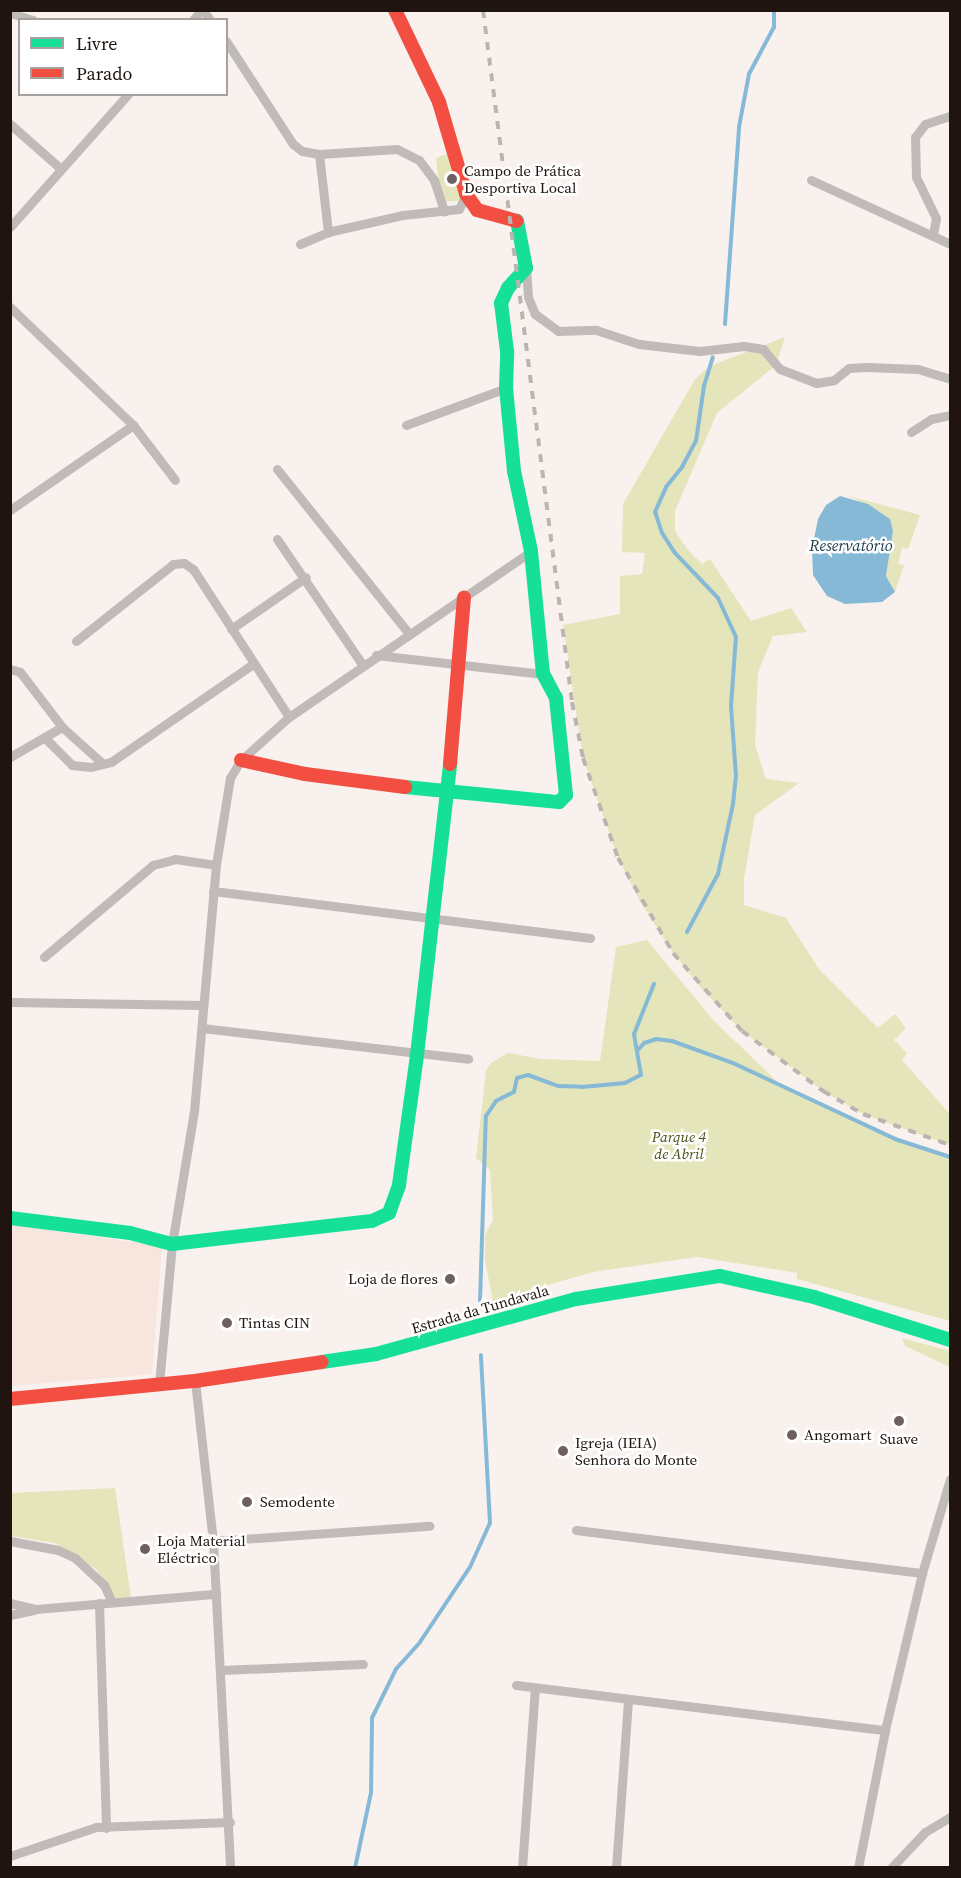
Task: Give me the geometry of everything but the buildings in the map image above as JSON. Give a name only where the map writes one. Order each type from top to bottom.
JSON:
[{"type":"street","points":[[395,10],[439,102],[466,194],[477,210],[518,221],[526,268],[528,297],[535,314],[558,331],[596,330],[639,344],[700,351],[744,346],[763,349],[780,369],[816,383],[834,380],[849,368],[867,367],[918,369],[951,379]]},
{"type":"street","points":[[10,13],[26,18]]},
{"type":"street","points":[[228,44],[293,144],[302,150],[319,154],[397,149],[419,160],[434,180],[444,211]]},
{"type":"street","points":[[10,227],[126,96]]},
{"type":"street","points":[[933,234],[936,218],[916,177],[915,137],[925,124],[951,116]]},
{"type":"street","points":[[10,124],[61,169]]},
{"type":"street","points":[[319,154],[328,232]]},
{"type":"street","points":[[812,180],[951,244]]},
{"type":"street","points":[[300,244],[328,232],[403,215],[459,209],[466,194]]},
{"type":"street","points":[[240,760],[305,774],[448,792],[559,802],[566,795],[556,698],[543,674],[531,551],[514,471],[506,388],[507,351],[501,303],[508,288],[526,268]]},
{"type":"street","points":[[10,307],[133,425],[175,480]]},
{"type":"street","points":[[406,425],[506,388]]},
{"type":"street","points":[[911,432],[931,419],[951,415]]},
{"type":"street","points":[[10,510],[133,425]]},
{"type":"street","points":[[277,470],[409,634]]},
{"type":"street","points":[[278,539],[362,664]]},
{"type":"street","points":[[159,1384],[172,1244],[183,1195],[202,1028],[202,1005],[216,865],[231,777],[240,760],[288,717],[362,664],[464,598],[531,551]]},
{"type":"street","points":[[76,641],[173,564],[184,563],[193,568],[288,717]]},
{"type":"street","points":[[231,629],[306,578]]},
{"type":"street","points":[[10,1218],[130,1233],[172,1244],[372,1221],[389,1213],[399,1185],[417,1055],[431,916],[448,792],[464,598]]},
{"type":"street","points":[[376,655],[458,667],[543,674]]},
{"type":"street","points":[[46,739],[72,765],[91,767],[101,762],[111,762],[123,756],[253,664]]},
{"type":"street","points":[[10,669],[20,672],[62,727],[101,762]]},
{"type":"street","points":[[10,757],[46,739],[62,727]]},
{"type":"street","points":[[44,957],[153,865],[175,859],[216,865]]},
{"type":"street","points":[[213,891],[431,916],[590,938]]},
{"type":"street","points":[[10,1002],[202,1005]]},
{"type":"street","points":[[202,1028],[417,1055],[468,1059]]},
{"type":"street","name":"Estrada da Tundavala","points":[[10,1399],[195,1381],[376,1354],[576,1299],[720,1276],[814,1297],[951,1340]]},
{"type":"street","points":[[195,1381],[213,1541],[230,1822],[230,1868]]},
{"type":"street","points":[[858,1868],[885,1730],[922,1573],[951,1479]]},
{"type":"street","points":[[213,1541],[429,1526]]},
{"type":"street","points":[[576,1530],[922,1573]]},
{"type":"street","points":[[10,1541],[58,1550],[75,1558],[104,1585],[112,1602]]},
{"type":"street","points":[[10,1615],[36,1609],[216,1594]]},
{"type":"street","points":[[99,1603],[106,1828]]},
{"type":"street","points":[[10,1604],[36,1609]]},
{"type":"street","points":[[222,1670],[363,1664]]},
{"type":"street","points":[[516,1685],[885,1730]]},
{"type":"street","points":[[522,1868],[535,1688]]},
{"type":"street","points":[[616,1868],[628,1700]]},
{"type":"street","points":[[891,1868],[925,1832],[951,1817]]},
{"type":"street","points":[[10,1857],[96,1827],[230,1822]]},
{"type":"shaded area","points":[[11,1225],[162,1246],[152,1374],[11,1386]]},
{"type":"green space","name":"Campo de Prática Desportiva Local","points":[[447,154],[463,155],[467,200],[441,202],[436,158]]},
{"type":"green space","points":[[785,337],[776,365],[717,413],[675,511],[675,531],[688,550],[702,564],[710,559],[751,621],[791,608],[807,632],[773,636],[758,672],[755,745],[766,779],[799,783],[755,815],[744,879],[744,905],[786,918],[819,969],[878,1028],[895,1014],[906,1028],[894,1040],[907,1053],[902,1060],[950,1114],[950,1145],[863,1114],[823,1091],[742,1031],[701,988],[673,953],[640,901],[618,858],[583,758],[563,625],[620,614],[620,576],[642,574],[645,553],[622,552],[623,504],[695,379],[710,366]]},
{"type":"green space","points":[[849,496],[920,515],[908,549],[902,548],[898,564],[904,565],[895,592],[886,576],[893,531],[881,512]]},
{"type":"green space","name":"Parque 4 de Abril","points":[[647,940],[715,1022],[783,1087],[895,1139],[950,1157],[950,1321],[797,1279],[797,1273],[697,1257],[593,1272],[493,1301],[485,1261],[485,1235],[493,1220],[490,1170],[476,1158],[486,1071],[491,1063],[508,1053],[541,1059],[600,1061],[616,947]]},
{"type":"green space","points":[[902,1338],[950,1351],[950,1367],[905,1346]]},
{"type":"green space","points":[[115,1488],[131,1597],[116,1599],[96,1569],[55,1543],[11,1536],[11,1493]]},
{"type":"water","name":"Reservatório","points":[[840,496],[868,504],[890,519],[893,531],[886,576],[895,592],[882,602],[845,604],[827,596],[813,575],[812,549],[818,519],[826,505]]},
{"type":"waterway","points":[[725,324],[739,127],[749,74],[774,27],[774,10]]},
{"type":"waterway","points":[[687,932],[718,874],[733,804],[736,776],[731,706],[736,637],[718,598],[675,553],[662,533],[655,512],[666,487],[682,467],[696,441],[704,386],[713,357]]},
{"type":"waterway","points":[[480,1302],[486,1116],[496,1101],[514,1092],[517,1078],[528,1075],[559,1086],[582,1087],[625,1083],[641,1075],[634,1034],[654,984]]},
{"type":"waterway","points":[[638,1050],[644,1043],[656,1039],[672,1041],[733,1063],[895,1139],[950,1157]]},
{"type":"waterway","points":[[355,1868],[371,1793],[372,1718],[396,1669],[420,1642],[470,1567],[490,1523],[481,1355]]},
{"type":"railway","points":[[483,10],[572,702],[583,758],[618,858],[673,953],[742,1031],[823,1091],[863,1114],[950,1145]]},
{"type":"traffic: fast","points":[[405,787],[559,802],[566,795],[556,698],[543,674],[531,551],[514,471],[506,388],[507,351],[501,303],[508,288],[526,268],[517,221]]},
{"type":"traffic: fast","points":[[10,1218],[130,1233],[172,1244],[372,1221],[389,1213],[399,1185],[417,1055],[450,764]]},
{"type":"traffic: fast","points":[[322,1362],[376,1354],[576,1299],[720,1276],[814,1297],[950,1340]]},
{"type":"traffic: jam","points":[[395,10],[439,102],[466,194],[477,210],[517,221]]},
{"type":"traffic: jam","points":[[450,764],[464,598]]},
{"type":"traffic: jam","points":[[241,760],[305,774],[405,787]]},
{"type":"traffic: jam","points":[[10,1399],[195,1381],[322,1362]]},
{"type":"place","name":"Campo de Prática Desportiva Local","points":[[452,179]]},
{"type":"place","name":"Loja de flores","points":[[450,1279]]},
{"type":"place","name":"Tintas CIN","points":[[227,1323]]},
{"type":"place","name":"Suave","points":[[899,1421]]},
{"type":"place","name":"Angomart","points":[[792,1435]]},
{"type":"place","name":"Igreja (IEIA) Senhora do Monte","points":[[563,1451]]},
{"type":"place","name":"Semodente","points":[[247,1502]]},
{"type":"place","name":"Loja Material Eléctrico","points":[[145,1549]]}]
